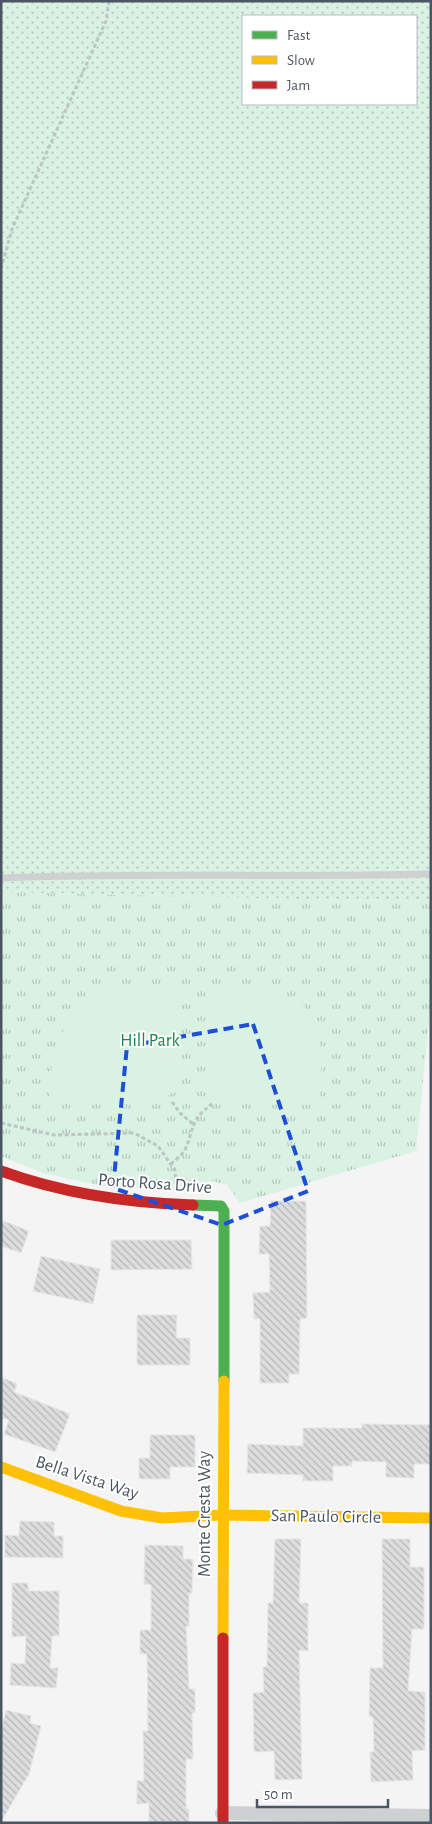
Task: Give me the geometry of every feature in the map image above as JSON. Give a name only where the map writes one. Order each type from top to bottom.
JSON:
[{"type":"street","name":"Porto Rosa Drive","points":[[1,1171],[43,1186],[88,1197],[141,1204],[221,1206]]},
{"type":"street","name":"Monte Cresta Way","points":[[221,1206],[224,1211],[222,1818]]},
{"type":"street","name":"Bella Vista Way","points":[[1,1468],[76,1496],[134,1514],[162,1518],[222,1516]]},
{"type":"street","name":"San Paulo Circle","points":[[222,1516],[431,1518]]},
{"type":"street","points":[[222,1818],[431,1816]]},
{"type":"lane","points":[[1,878],[58,876],[337,877],[431,874]]},
{"type":"path","points":[[1,269],[12,229],[106,21],[109,1]]},
{"type":"path","points":[[172,1102],[180,1113],[193,1124]]},
{"type":"path","points":[[171,1164],[184,1151],[198,1114],[212,1104]]},
{"type":"path","points":[[1,1123],[54,1135],[134,1133],[158,1146],[175,1170],[176,1206]]},
{"type":"highlighted area","points":[[253,1024],[308,1191],[222,1225],[113,1188],[127,1046]]},
{"type":"green space","points":[[1,1],[431,1],[431,902],[1,892]]},
{"type":"green space","name":"Hill Park","points":[[1,892],[431,902],[431,1000],[416,1151],[240,1203],[227,1185],[212,1181],[184,1189],[102,1186],[43,1173],[1,1156]]},
{"type":"green space","points":[[208,986],[267,986],[304,1006],[322,1052],[320,1105],[220,1104],[207,1090]]},
{"type":"green space","points":[[177,987],[175,1090],[158,1104],[50,1103],[52,1052],[73,1013],[111,988]]},
{"type":"building","points":[[271,1201],[306,1201],[307,1318],[300,1319],[299,1374],[289,1374],[289,1383],[260,1383],[260,1319],[254,1319],[253,1293],[270,1292],[269,1254],[259,1254],[260,1226],[270,1226]]},
{"type":"building","points":[[1,1220],[29,1231],[21,1253],[1,1246]]},
{"type":"building","points":[[111,1240],[191,1240],[192,1269],[111,1270]]},
{"type":"building","points":[[41,1256],[100,1269],[93,1304],[33,1291]]},
{"type":"building","points":[[137,1315],[177,1315],[176,1338],[190,1338],[190,1365],[137,1365]]},
{"type":"building","points":[[1,1377],[17,1384],[14,1392],[70,1414],[55,1452],[4,1434],[9,1420],[3,1418],[1,1422]]},
{"type":"building","points":[[362,1424],[431,1425],[431,1464],[414,1464],[414,1478],[386,1477],[386,1462],[352,1461],[352,1466],[333,1466],[333,1481],[303,1481],[303,1475],[247,1473],[248,1444],[303,1446],[303,1428],[362,1428]]},
{"type":"building","points":[[150,1435],[195,1435],[195,1467],[170,1467],[170,1479],[139,1479],[139,1458],[150,1458]]},
{"type":"building","points":[[20,1521],[54,1522],[54,1536],[63,1536],[63,1558],[5,1557],[5,1535],[19,1536]]},
{"type":"building","points":[[275,1539],[301,1539],[299,1603],[308,1603],[308,1651],[299,1650],[302,1779],[275,1780],[274,1751],[254,1752],[253,1693],[264,1692],[263,1667],[267,1667],[268,1603],[273,1603]]},
{"type":"building","points":[[382,1539],[410,1539],[410,1567],[424,1567],[424,1629],[412,1629],[408,1691],[425,1692],[425,1750],[412,1751],[413,1780],[371,1782],[370,1752],[374,1752],[373,1717],[369,1717],[370,1668],[383,1668]]},
{"type":"building","points":[[145,1545],[183,1546],[183,1559],[193,1559],[192,1593],[189,1593],[189,1626],[186,1626],[189,1689],[195,1689],[195,1713],[192,1713],[193,1759],[186,1759],[186,1809],[189,1809],[189,1823],[149,1823],[149,1803],[137,1804],[137,1781],[144,1781],[143,1731],[148,1731],[147,1654],[140,1654],[140,1630],[151,1630],[151,1585],[144,1584]]},
{"type":"building","points":[[12,1583],[28,1583],[28,1591],[59,1591],[59,1636],[52,1636],[50,1668],[58,1668],[56,1688],[10,1685],[11,1663],[25,1664],[26,1636],[12,1637]]},
{"type":"building","points":[[6,1710],[31,1716],[30,1723],[41,1726],[29,1774],[1,1822],[1,1732]]},
{"type":"traffic: fast","points":[[193,1205],[221,1206],[224,1211],[224,1381]]},
{"type":"traffic: slow","points":[[223,1638],[224,1381]]},
{"type":"traffic: slow","points":[[1,1467],[121,1511],[162,1518],[222,1515],[431,1518]]},
{"type":"traffic: jam","points":[[1,1171],[48,1186],[96,1196],[144,1202],[193,1205]]},
{"type":"traffic: jam","points":[[223,1638],[223,1823]]}]
